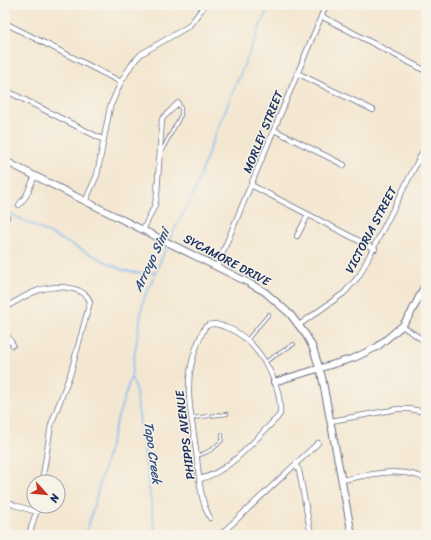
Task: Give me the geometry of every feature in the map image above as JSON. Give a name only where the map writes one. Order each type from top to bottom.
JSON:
[{"type":"main road","name":"SYCAMORE DRIVE","points":[[5,162],[185,250],[265,292],[281,305],[300,325],[313,348],[320,367],[352,535]]},
{"type":"main road","points":[[274,382],[368,352],[386,341],[402,326],[410,315],[426,283]]},
{"type":"street","points":[[85,202],[97,175],[110,107],[121,82],[132,64],[141,54],[189,26],[205,5]]},
{"type":"street","name":"MORLEY STREET","points":[[217,266],[326,5]]},
{"type":"street","points":[[321,16],[426,71]]},
{"type":"street","points":[[5,23],[121,82]]},
{"type":"street","points":[[297,73],[373,110]]},
{"type":"street","points":[[5,90],[104,140]]},
{"type":"street","points":[[144,230],[156,199],[162,119],[178,102]]},
{"type":"street","points":[[274,130],[344,165]]},
{"type":"street","name":"VICTORIA STREET","points":[[300,325],[351,287],[375,249],[426,145]]},
{"type":"street","points":[[19,205],[26,196],[35,176]]},
{"type":"street","points":[[251,185],[375,249]]},
{"type":"street","points":[[297,236],[308,215]]},
{"type":"street","points":[[5,308],[31,292],[53,287],[75,290],[87,296],[90,302],[71,372],[51,425],[43,474]]},
{"type":"street","name":"PHIPPS AVENUE","points":[[210,518],[205,508],[200,479],[192,418],[189,385],[190,371],[198,342],[205,327],[209,324],[217,324],[229,328],[246,340]]},
{"type":"street","points":[[402,326],[426,342]]},
{"type":"street","points":[[5,332],[13,345]]},
{"type":"street","points":[[200,479],[212,476],[224,469],[277,418],[280,410],[274,382],[265,362],[246,340]]},
{"type":"street","points":[[331,421],[398,409],[426,412]]},
{"type":"street","points":[[220,535],[318,443]]},
{"type":"street","points":[[295,465],[299,470],[311,535]]},
{"type":"street","points":[[342,480],[390,472],[414,474],[426,479]]},
{"type":"street","points":[[5,500],[26,509]]},
{"type":"street","points":[[29,535],[36,514]]},
{"type":"street","points":[[382,535],[392,535]]},
{"type":"lane","points":[[160,155],[181,115],[181,108],[178,102]]},
{"type":"lane","points":[[246,340],[269,314]]},
{"type":"lane","points":[[265,362],[294,344]]},
{"type":"lane","points":[[192,418],[228,414]]},
{"type":"lane","points":[[197,456],[209,452],[219,444],[222,440],[222,434]]},
{"type":"waterway","name":"Arroyo Simi","points":[[169,240],[194,193],[211,145],[269,5]]},
{"type":"waterway","points":[[5,211],[122,270],[138,273],[154,273]]},
{"type":"waterway","name":"Arroyo Simi","points":[[86,535],[117,420],[131,377],[143,301],[168,244]]},
{"type":"waterway","name":"Tapo Creek","points":[[131,378],[135,386],[155,532]]}]
